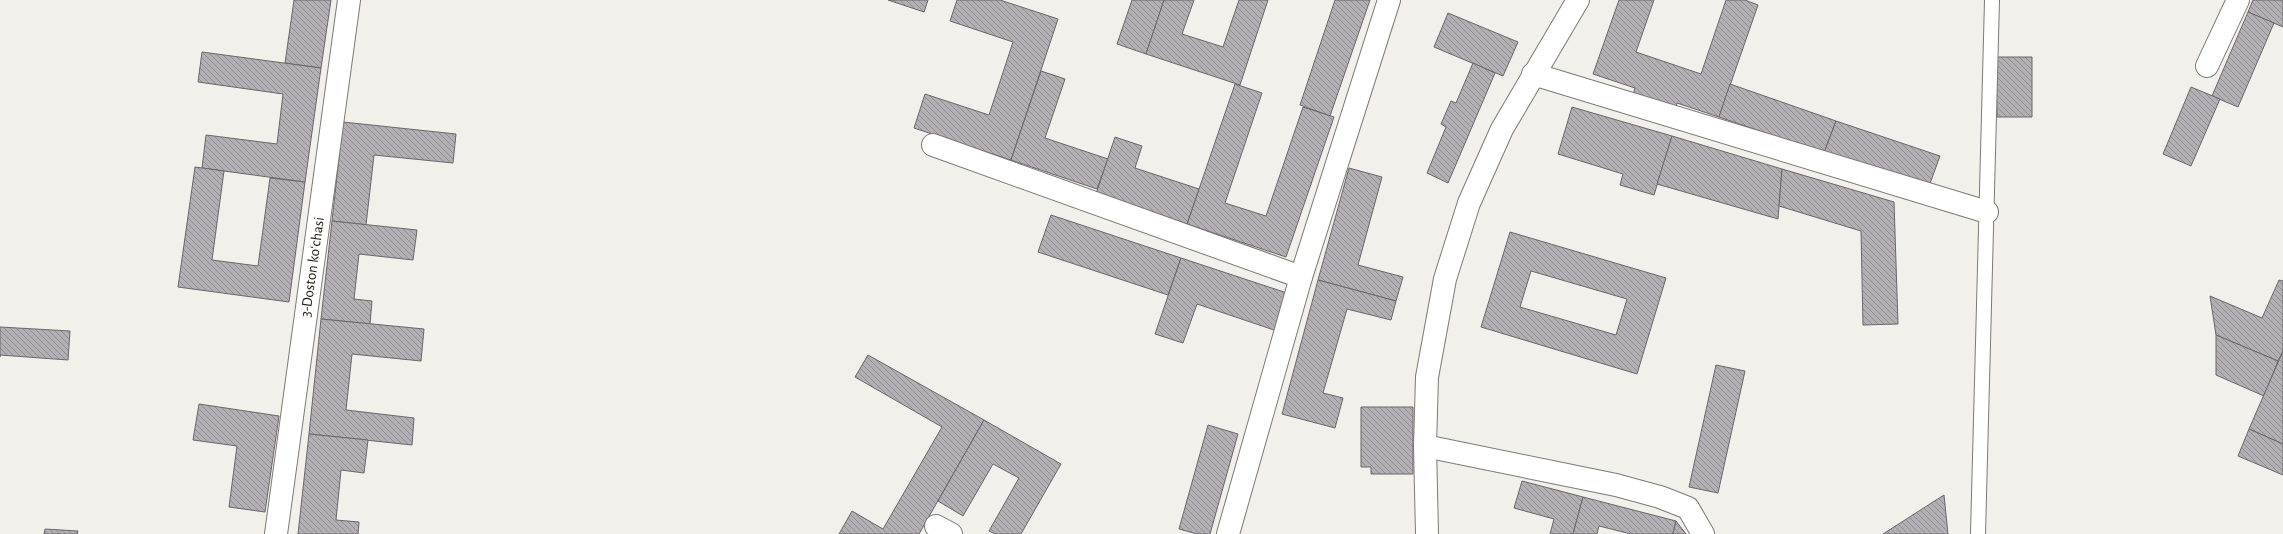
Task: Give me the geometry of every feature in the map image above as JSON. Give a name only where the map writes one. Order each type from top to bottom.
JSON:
[{"type":"street","name":"3-Doston koʻchasi","points":[[276,534],[349,0]]},
{"type":"street","points":[[1228,534],[1302,277],[1389,0]]},
{"type":"street","points":[[1427,534],[1425,446],[1427,377],[1445,279],[1469,203],[1502,129],[1533,74],[1578,0]]},
{"type":"street","points":[[2207,66],[2238,0]]},
{"type":"street","points":[[1533,74],[1987,212]]},
{"type":"street","points":[[933,145],[1302,277]]},
{"type":"street","points":[[1425,446],[1616,485],[1660,497],[1688,508],[1703,534]]},
{"type":"lane","points":[[1978,534],[1992,0]]},
{"type":"building","points":[[294,0],[331,0],[321,68],[285,63]]},
{"type":"building","points":[[888,0],[928,0],[924,12]]},
{"type":"building","points":[[957,0],[1000,0],[1058,19],[1011,160],[914,128],[925,94],[989,115],[1013,42],[950,21]]},
{"type":"building","points":[[1132,0],[1164,0],[1146,54],[1117,44]]},
{"type":"building","points":[[1164,0],[1194,0],[1182,34],[1223,47],[1239,0],[1268,0],[1240,85],[1146,54]]},
{"type":"building","points":[[1335,0],[1370,0],[1330,116],[1300,105]]},
{"type":"building","points":[[1619,0],[1654,0],[1636,52],[1701,74],[1726,0],[1745,0],[1758,5],[1719,117],[1677,103],[1675,109],[1633,95],[1635,88],[1593,74]]},
{"type":"building","points":[[2253,0],[2283,0],[2283,27],[2248,12]]},
{"type":"building","points":[[2248,12],[2274,23],[2238,107],[2212,96]]},
{"type":"building","points":[[1448,13],[1518,42],[1503,76],[1434,47]]},
{"type":"building","points":[[202,52],[321,68],[305,182],[202,168],[206,135],[277,144],[283,94],[198,82]]},
{"type":"building","points":[[1996,57],[2032,57],[2032,117],[1997,117]]},
{"type":"building","points":[[1473,63],[1495,73],[1448,183],[1427,173],[1446,127],[1441,124],[1451,101],[1456,103]]},
{"type":"building","points":[[1041,71],[1065,79],[1045,138],[1108,159],[1097,189],[1011,160]]},
{"type":"building","points":[[1235,84],[1262,93],[1225,203],[1266,216],[1303,107],[1334,117],[1286,257],[1187,224]]},
{"type":"building","points":[[1730,84],[1836,121],[1824,153],[1719,117]]},
{"type":"building","points":[[2191,87],[2220,99],[2191,166],[2163,154]]},
{"type":"building","points":[[1572,107],[1672,136],[1654,195],[1620,185],[1623,174],[1558,154]]},
{"type":"building","points":[[1836,121],[1940,156],[1928,189],[1824,153]]},
{"type":"building","points":[[343,122],[456,134],[453,163],[374,155],[366,225],[332,221]]},
{"type":"building","points":[[1672,136],[1782,169],[1778,219],[1657,184]]},
{"type":"building","points":[[1115,137],[1142,146],[1135,168],[1199,189],[1187,224],[1096,194]]},
{"type":"building","points":[[195,167],[224,171],[212,260],[258,266],[270,178],[305,182],[289,302],[178,287]]},
{"type":"building","points":[[1349,168],[1382,177],[1358,265],[1403,277],[1396,301],[1318,280]]},
{"type":"building","points":[[1782,169],[1894,202],[1898,324],[1863,325],[1861,231],[1779,206]]},
{"type":"building","points":[[1051,215],[1181,258],[1168,295],[1038,252]]},
{"type":"building","points":[[332,221],[417,230],[413,260],[359,254],[354,299],[372,301],[370,324],[321,319]]},
{"type":"building","points":[[1510,232],[1666,278],[1637,374],[1481,327]],"holes":[[[1531,271],[1627,299],[1616,335],[1520,307]]]},
{"type":"building","points":[[1181,258],[1287,293],[1274,330],[1197,304],[1183,343],[1155,334]]},
{"type":"building","points":[[1318,280],[1396,301],[1391,320],[1347,309],[1323,393],[1343,398],[1335,428],[1282,414]]},
{"type":"building","points":[[2279,280],[2283,281],[2283,351],[2278,361],[2216,335],[2210,296],[2262,318]]},
{"type":"building","points":[[321,319],[424,329],[421,361],[352,354],[346,410],[414,418],[412,445],[309,434]]},
{"type":"building","points":[[0,327],[70,331],[68,360],[0,355]]},
{"type":"building","points":[[2216,335],[2278,361],[2264,396],[2216,375]]},
{"type":"building","points":[[2283,351],[2283,444],[2249,429]]},
{"type":"building","points":[[868,355],[984,420],[919,534],[839,534],[852,511],[883,529],[942,427],[855,377]]},
{"type":"building","points":[[1716,365],[1745,371],[1718,493],[1689,487]]},
{"type":"building","points":[[199,404],[279,416],[265,512],[229,507],[237,446],[193,440]]},
{"type":"building","points":[[1361,407],[1413,407],[1413,474],[1371,474],[1371,467],[1361,467]]},
{"type":"building","points":[[984,420],[1061,464],[1021,534],[995,534],[989,531],[1019,478],[993,464],[963,516],[938,501]]},
{"type":"building","points":[[1208,425],[1238,434],[1210,534],[1197,534],[1179,529]]},
{"type":"building","points":[[2249,429],[2283,444],[2283,475],[2238,456]]},
{"type":"building","points":[[309,434],[368,440],[364,473],[341,470],[336,520],[359,522],[358,534],[298,534]]},
{"type":"building","points":[[1522,481],[1583,497],[1573,534],[1550,534],[1554,519],[1514,508]]},
{"type":"building","points":[[1944,495],[1948,534],[1883,534]]},
{"type":"building","points":[[1583,497],[1676,521],[1673,534],[1631,534],[1599,526],[1597,534],[1573,534]]},
{"type":"building","points":[[1676,521],[1686,534],[1673,534]]},
{"type":"building","points":[[45,529],[78,531],[77,534],[44,534]]}]
